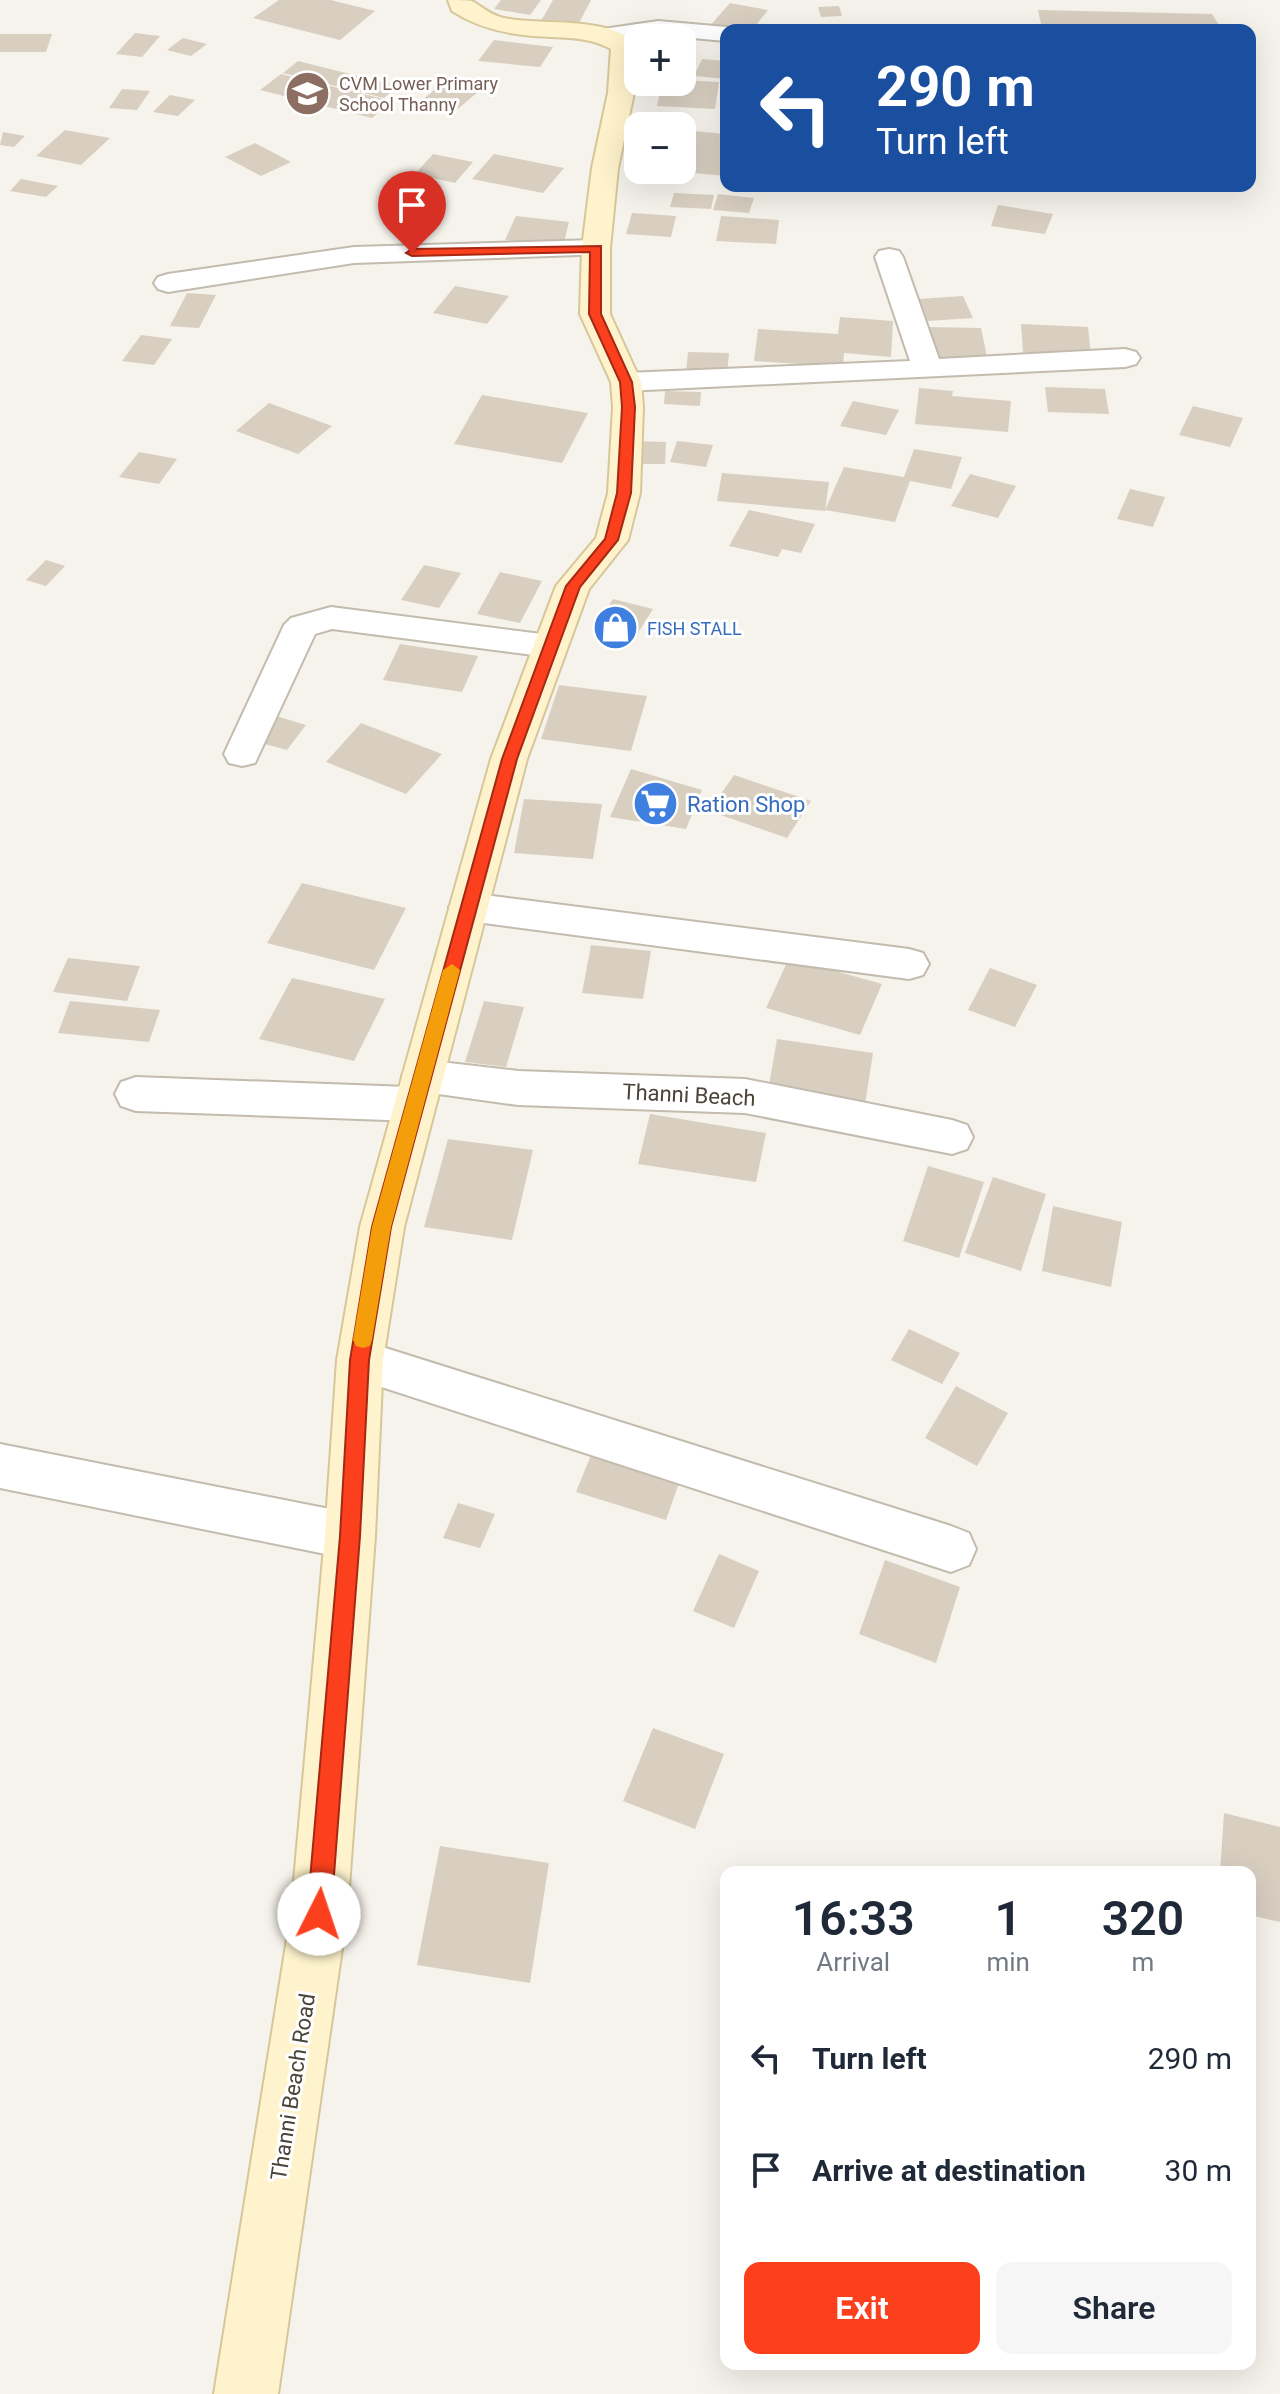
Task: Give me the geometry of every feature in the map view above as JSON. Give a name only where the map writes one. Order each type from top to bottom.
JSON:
[{"type":"main road","points":[[460,0],[460,6],[475,18],[508,28],[603,36]]},
{"type":"main road","name":"Thanni Beach Road","points":[[246,2394],[319,1914],[350,1536],[360,1360],[382,1227],[509,759],[573,586],[612,540],[624,493],[628,407],[626,382],[595,314],[596,248],[605,168],[621,93],[624,46],[603,36]]},
{"type":"street","points":[[603,36],[658,28],[720,33]]},
{"type":"street","points":[[168,283],[354,255],[596,248]]},
{"type":"street","points":[[889,257],[928,369]]},
{"type":"street","points":[[626,382],[1125,358]]},
{"type":"street","points":[[242,754],[296,633],[316,621],[331,618],[549,646]]},
{"type":"street","points":[[469,907],[909,964]]},
{"type":"street","name":"Thanni Beach","points":[[136,1094],[518,1088],[745,1096],[952,1137]]},
{"type":"street","points":[[360,1360],[951,1549]]},
{"type":"street","points":[[0,1466],[350,1536]]},
{"type":"building","points":[[279,0],[331,0],[375,11],[340,40],[253,18]]},
{"type":"building","points":[[501,0],[541,0],[530,15],[494,9]]},
{"type":"building","points":[[553,0],[591,0],[578,25],[541,21]]},
{"type":"building","points":[[730,3],[768,10],[757,24],[720,24],[720,30],[708,28]]},
{"type":"building","points":[[839,6],[842,16],[821,17],[818,7]]},
{"type":"building","points":[[1038,10],[1212,14],[1218,24],[1041,24]]},
{"type":"building","points":[[135,33],[160,36],[142,57],[116,54]]},
{"type":"building","points":[[0,34],[52,34],[46,52],[0,52]]},
{"type":"building","points":[[183,38],[207,44],[191,56],[167,50]]},
{"type":"building","points":[[494,40],[553,47],[540,67],[478,61]]},
{"type":"building","points":[[702,59],[720,60],[720,78],[696,76]]},
{"type":"building","points":[[298,61],[398,86],[384,98],[283,73]]},
{"type":"building","points":[[281,74],[392,101],[372,118],[260,90]]},
{"type":"building","points":[[696,81],[719,82],[715,109],[657,106],[659,96],[696,96]]},
{"type":"building","points":[[444,82],[479,91],[452,114],[416,105]]},
{"type":"building","points":[[122,89],[150,91],[137,110],[109,108]]},
{"type":"building","points":[[170,95],[195,100],[178,116],[153,112]]},
{"type":"building","points":[[65,130],[110,138],[81,165],[36,156]]},
{"type":"building","points":[[696,131],[720,133],[720,175],[696,173]]},
{"type":"building","points":[[3,132],[25,136],[14,147],[0,145]]},
{"type":"building","points":[[255,143],[291,162],[261,176],[225,157]]},
{"type":"building","points":[[433,154],[473,162],[455,183],[415,174]]},
{"type":"building","points":[[494,154],[564,168],[543,193],[472,179]]},
{"type":"building","points":[[21,179],[58,186],[46,197],[10,191]]},
{"type":"building","points":[[674,193],[714,195],[711,209],[670,207]]},
{"type":"building","points":[[718,194],[754,198],[749,213],[713,210]]},
{"type":"building","points":[[998,205],[1053,214],[1045,234],[991,226]]},
{"type":"building","points":[[632,213],[676,216],[671,237],[626,234]]},
{"type":"building","points":[[516,216],[569,222],[563,246],[505,240]]},
{"type":"building","points":[[721,216],[779,220],[776,244],[716,241]]},
{"type":"building","points":[[455,286],[509,296],[487,324],[433,313]]},
{"type":"building","points":[[187,293],[216,295],[199,328],[170,326]]},
{"type":"building","points":[[963,296],[973,318],[928,321],[919,299]]},
{"type":"building","points":[[840,317],[893,321],[891,357],[844,353],[843,367],[754,361],[758,329],[838,334]]},
{"type":"building","points":[[1021,324],[1088,327],[1091,355],[1023,352]]},
{"type":"building","points":[[928,327],[981,328],[987,357],[933,357]]},
{"type":"building","points":[[141,335],[172,339],[154,365],[122,361]]},
{"type":"building","points":[[688,352],[729,353],[727,374],[686,372]]},
{"type":"building","points":[[1045,387],[1105,389],[1109,414],[1048,412]]},
{"type":"building","points":[[919,388],[953,391],[952,396],[1011,401],[1008,432],[915,424]]},
{"type":"building","points":[[665,391],[701,392],[700,406],[664,404]]},
{"type":"building","points":[[482,395],[588,413],[562,463],[454,444]]},
{"type":"building","points":[[853,401],[899,410],[886,435],[840,426]]},
{"type":"building","points":[[269,403],[332,426],[298,454],[236,431]]},
{"type":"building","points":[[1193,406],[1243,418],[1230,447],[1179,435]]},
{"type":"building","points":[[635,441],[666,442],[665,464],[634,464]]},
{"type":"building","points":[[677,441],[713,445],[706,467],[670,462]]},
{"type":"building","points":[[914,449],[962,457],[951,489],[910,481],[895,522],[825,510],[844,467],[904,477]]},
{"type":"building","points":[[139,452],[177,459],[159,484],[119,477]]},
{"type":"building","points":[[722,473],[829,482],[825,511],[717,501]]},
{"type":"building","points":[[970,474],[1016,486],[998,518],[951,506]]},
{"type":"building","points":[[1130,489],[1165,497],[1153,527],[1117,519]]},
{"type":"building","points":[[749,510],[815,524],[801,553],[782,549],[778,557],[729,546]]},
{"type":"building","points":[[46,560],[65,566],[46,586],[26,580]]},
{"type":"building","points":[[424,565],[461,573],[439,608],[401,600]]},
{"type":"building","points":[[500,572],[542,581],[520,623],[477,614]]},
{"type":"building","points":[[613,599],[653,609],[636,636],[595,626]]},
{"type":"building","points":[[400,644],[478,656],[462,692],[383,680]]},
{"type":"building","points":[[559,685],[647,696],[631,751],[541,739]]},
{"type":"building","points":[[273,715],[306,725],[287,750],[253,741]]},
{"type":"building","points":[[361,723],[442,754],[406,794],[326,762]]},
{"type":"building","name":"Ration Shop","points":[[631,769],[702,790],[686,829],[610,817]]},
{"type":"building","points":[[734,775],[811,801],[787,838],[709,811]]},
{"type":"building","points":[[524,799],[602,804],[593,859],[514,853]]},
{"type":"building","points":[[302,883],[406,908],[374,970],[267,943]]},
{"type":"building","points":[[591,945],[651,951],[643,999],[582,993]]},
{"type":"building","points":[[68,958],[140,966],[127,1001],[53,992]]},
{"type":"building","points":[[789,958],[882,984],[860,1035],[766,1008]]},
{"type":"building","points":[[990,968],[1037,985],[1015,1027],[968,1010]]},
{"type":"building","points":[[292,978],[385,999],[354,1061],[259,1039]]},
{"type":"building","points":[[70,1001],[160,1010],[149,1042],[58,1033]]},
{"type":"building","points":[[484,1001],[524,1007],[506,1067],[465,1062]]},
{"type":"building","points":[[777,1039],[873,1053],[863,1117],[766,1102]]},
{"type":"building","points":[[650,1114],[766,1133],[756,1182],[638,1164]]},
{"type":"building","points":[[448,1139],[533,1150],[512,1240],[424,1227]]},
{"type":"building","points":[[928,1166],[984,1182],[959,1258],[903,1241]]},
{"type":"building","points":[[993,1177],[1046,1194],[1021,1271],[965,1253]]},
{"type":"building","points":[[1053,1206],[1122,1222],[1111,1287],[1042,1271]]},
{"type":"building","points":[[909,1329],[960,1353],[942,1384],[891,1360]]},
{"type":"building","points":[[956,1386],[1008,1413],[977,1466],[925,1438]]},
{"type":"building","points":[[600,1433],[687,1460],[666,1520],[576,1492]]},
{"type":"building","points":[[458,1503],[495,1514],[480,1548],[443,1538]]},
{"type":"building","points":[[719,1554],[759,1571],[734,1628],[693,1611]]},
{"type":"building","points":[[885,1560],[960,1587],[936,1663],[859,1634]]},
{"type":"building","points":[[653,1728],[724,1754],[695,1829],[623,1801]]},
{"type":"building","points":[[1224,1813],[1280,1827],[1280,1922],[1256,1916],[1256,1866],[1220,1866]]},
{"type":"building","points":[[440,1846],[549,1863],[530,1983],[417,1965]]},
{"type":"slow traffic","points":[[363,1340],[382,1227],[452,970]]},
{"type":"place","name":"CVM Lower Primary School Thanny","points":[[308,93]]},
{"type":"place","name":"FISH STALL","points":[[616,628]]},
{"type":"place","name":"Ration Shop","points":[[656,804]]},
{"type":"route","points":[[319,1914],[350,1536],[360,1360],[382,1227],[509,759],[573,586],[612,540],[624,493],[628,407],[626,382],[595,314],[596,248],[412,253]]}]
